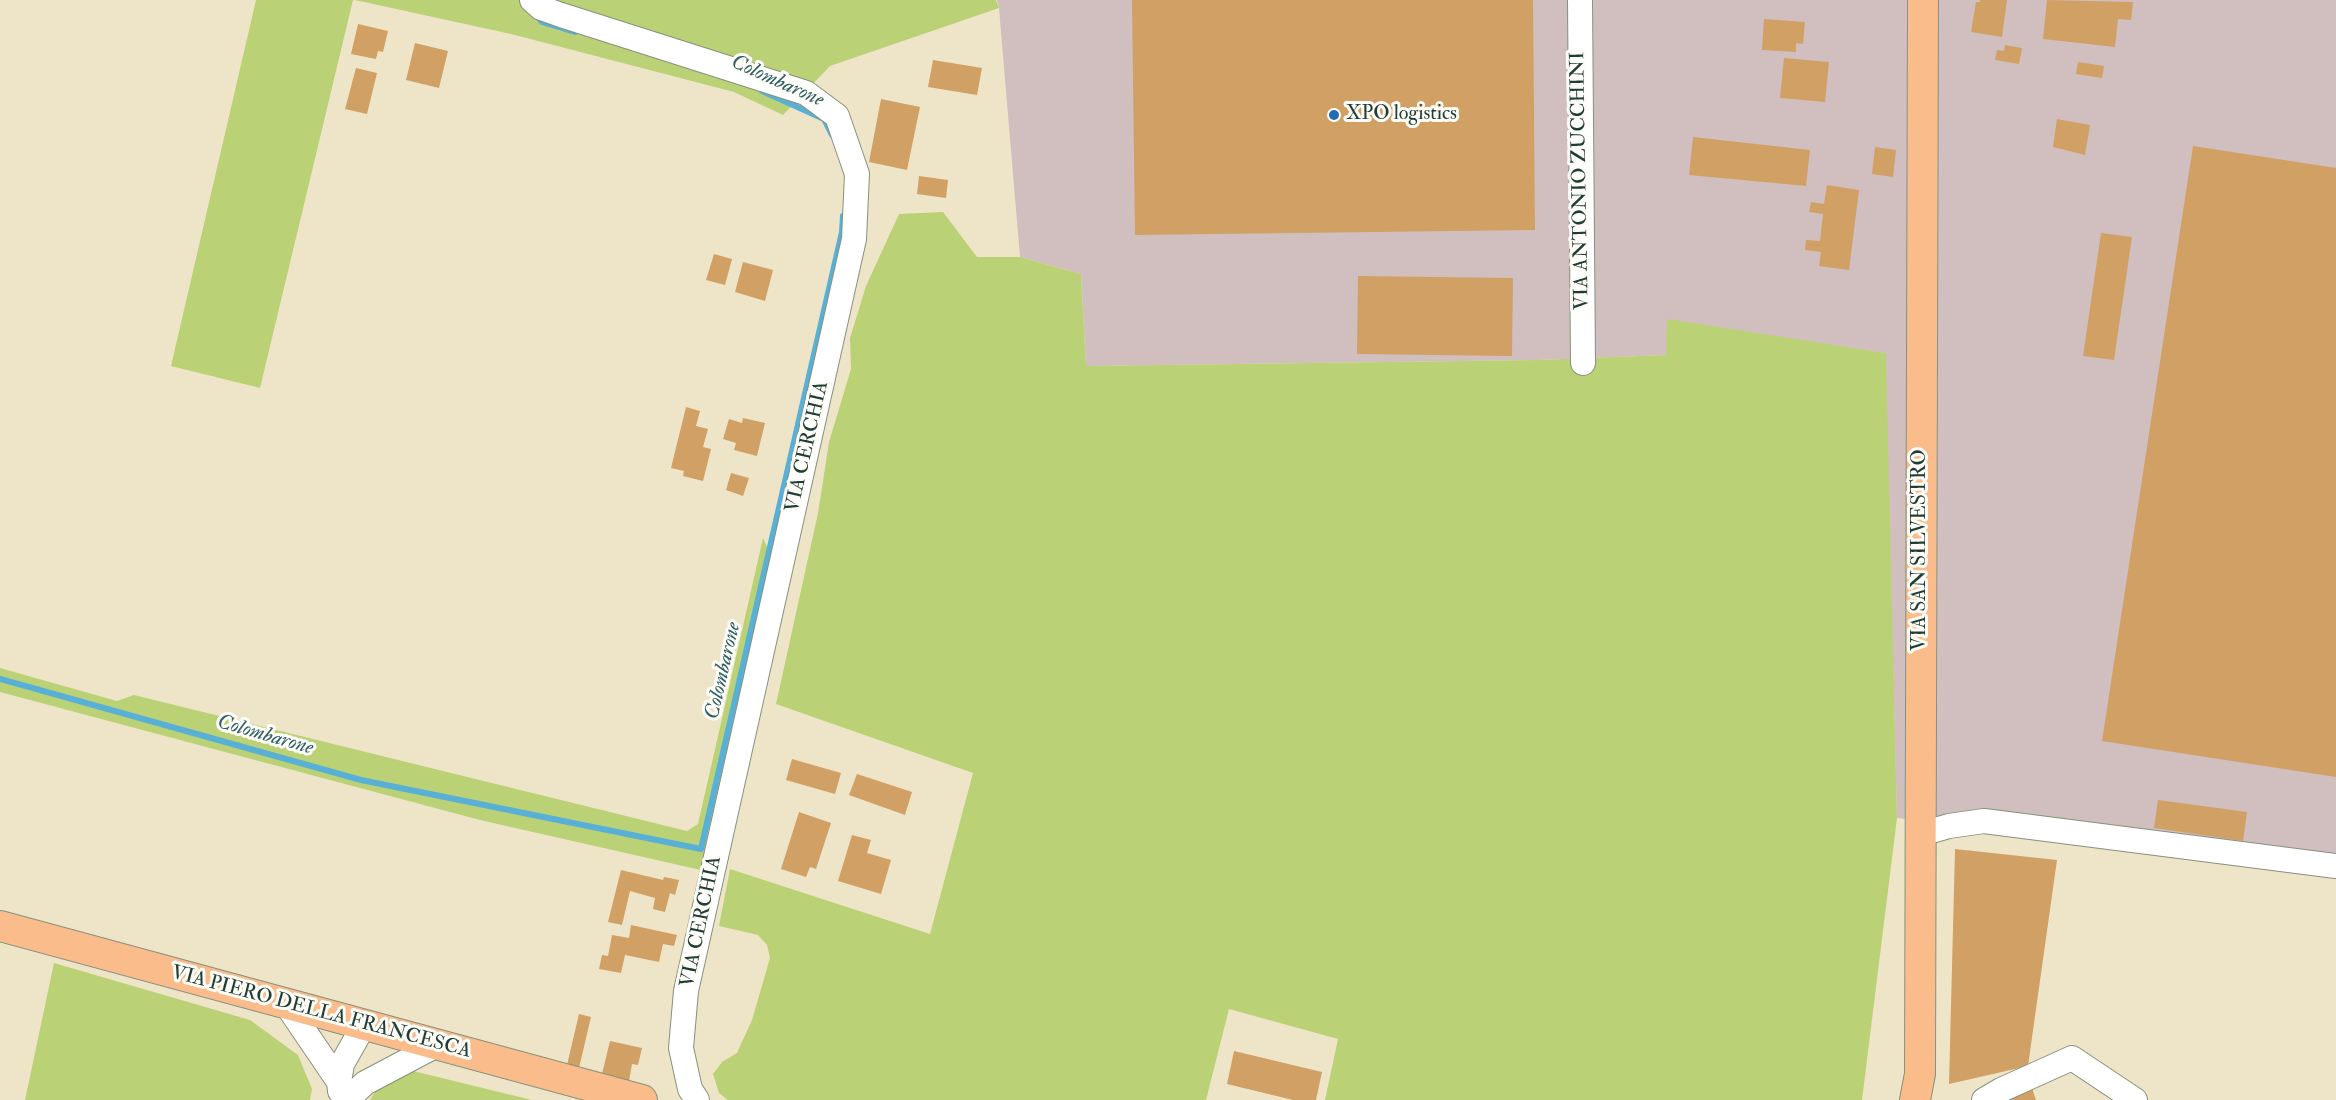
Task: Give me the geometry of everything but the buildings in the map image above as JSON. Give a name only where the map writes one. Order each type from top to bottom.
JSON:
[{"type":"main road","name":"VIA SAN SILVESTRO","points":[[1920,1091],[1923,0]]},
{"type":"main road","name":"VIA PIERO DELLA FRANCESCA","points":[[0,926],[642,1100]]},
{"type":"street","name":"VIA CERCHIA","points":[[532,0],[541,8],[561,15],[806,93],[837,116],[857,174],[855,239],[686,991],[681,1048],[690,1089],[697,1100]]},
{"type":"street","name":"VIA ANTONIO ZUCCHINI","points":[[1580,0],[1583,363]]},
{"type":"street","points":[[1921,834],[1949,826],[1984,821],[2336,866]]},
{"type":"street","points":[[286,1004],[347,1092]]},
{"type":"street","points":[[347,1092],[366,1062],[364,1025]]},
{"type":"street","points":[[347,1092],[437,1045]]},
{"type":"street","points":[[1984,1100],[2072,1058],[2135,1100]]},
{"type":"shaded area","points":[[997,0],[2336,0],[2336,864],[1897,818],[1885,353],[1667,320],[1667,355],[1538,360],[1086,366],[1081,274],[1020,257]]},
{"type":"green space","points":[[256,0],[353,0],[260,388],[171,366]]},
{"type":"green space","points":[[355,0],[996,0],[999,8],[830,66],[783,115],[734,92],[511,34]]},
{"type":"green space","points":[[943,212],[977,257],[1020,257],[1081,274],[1086,366],[1538,360],[1666,355],[1667,319],[1886,353],[1897,818],[1862,1100],[1325,1100],[1338,1039],[1229,1009],[1206,1100],[728,1100],[719,1093],[713,1074],[722,1062],[737,1053],[752,1020],[770,958],[767,945],[758,935],[719,926],[730,869],[930,934],[973,773],[776,704],[818,513],[829,442],[851,369],[850,338],[866,286],[899,214]]},
{"type":"green space","points":[[763,538],[772,558],[705,871],[480,820],[0,692],[0,668],[117,701],[134,695],[687,831],[698,824]]},
{"type":"green space","points":[[54,963],[250,1020],[298,1055],[312,1089],[310,1100],[25,1100]]},
{"type":"green space","points":[[409,1070],[532,1100],[370,1100],[376,1090]]},
{"type":"waterway","name":"Colombarone","points":[[536,15],[542,22],[575,32]]},
{"type":"waterway","name":"Colombarone","points":[[762,91],[824,119],[832,135]]},
{"type":"waterway","name":"Colombarone","points":[[0,679],[361,780],[701,849],[842,232],[843,216]]},
{"type":"place","name":"XPO logistics","points":[[1334,115]]}]
